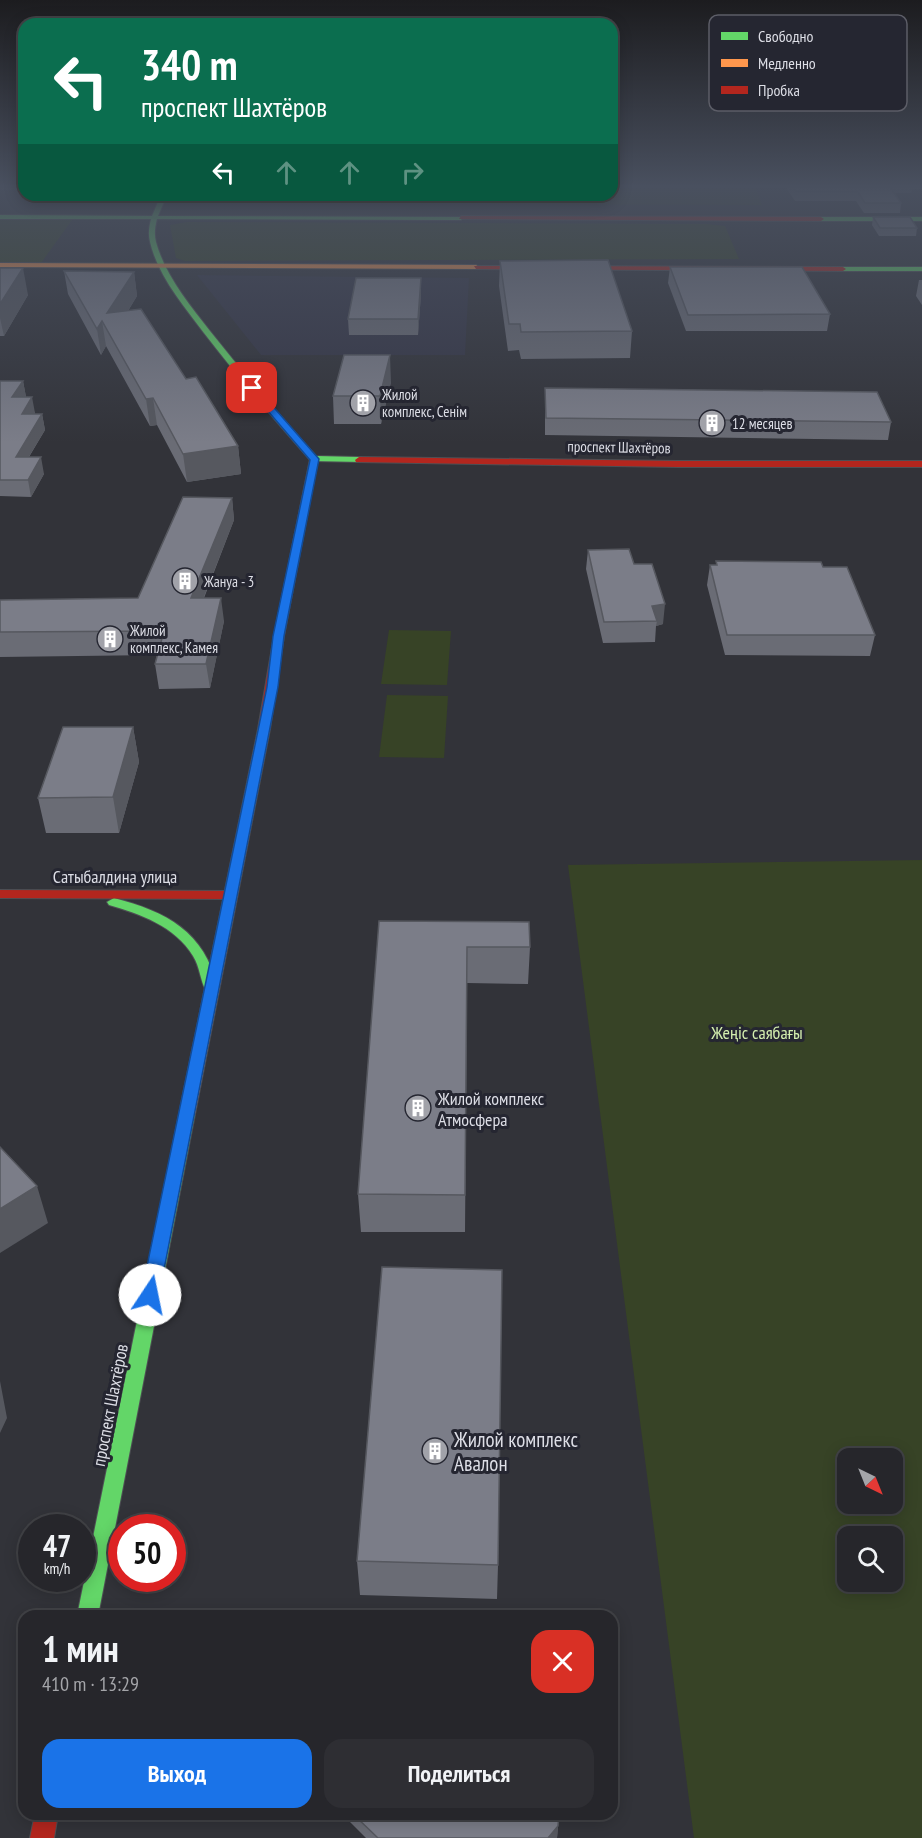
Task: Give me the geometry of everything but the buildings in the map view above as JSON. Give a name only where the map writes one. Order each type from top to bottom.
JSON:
[{"type":"main road","points":[[168,272],[198,320],[266,406],[314,459]]},
{"type":"main road","name":"проспект Шахтёров","points":[[88,1610],[272,687],[279,636],[314,459],[922,465]]},
{"type":"main road","name":"Сатыбалдина улица","points":[[0,894],[230,895]]},
{"type":"main road","points":[[77,894],[125,905],[162,920],[189,938],[206,965],[212,987]]},
{"type":"main road","points":[[42,1838],[46,1820]]},
{"type":"shaded area","points":[[197,275],[469,278],[465,355],[261,355]]},
{"type":"green space","points":[[389,630],[451,631],[447,685],[381,684]]},
{"type":"green space","points":[[387,695],[448,696],[444,758],[379,757]]},
{"type":"green space","name":"Жеңіс саябағы","points":[[922,860],[922,1838],[694,1838],[568,865]]},
{"type":"traffic: fast","points":[[165,272],[216,343],[314,459],[359,460]]},
{"type":"traffic: fast","points":[[114,902],[148,913],[177,930],[199,954],[207,970],[211,988]]},
{"type":"traffic: fast","points":[[88,1610],[187,1114]]},
{"type":"traffic: slow","points":[[187,1114],[264,729]]},
{"type":"traffic: jam","points":[[264,729],[279,636],[314,459]]},
{"type":"traffic: jam","points":[[359,460],[922,464]]},
{"type":"traffic: jam","points":[[0,894],[230,895]]},
{"type":"traffic: jam","points":[[42,1838],[46,1820]]},
{"type":"place","name":"Жилой комплекс, Сенiм","points":[[363,403]]},
{"type":"place","name":"12 месяцев","points":[[712,423]]},
{"type":"place","name":"Жануа - 3","points":[[185,581]]},
{"type":"place","name":"Жилой комплекс, Камея","points":[[110,639]]},
{"type":"place","name":"Жилой комплекс Атмосфера","points":[[418,1108]]},
{"type":"place","name":"Жилой комплекс Авалон","points":[[435,1451]]},
{"type":"route","points":[[150,1295],[272,687],[279,636],[300,541],[314,459],[252,388]]}]
